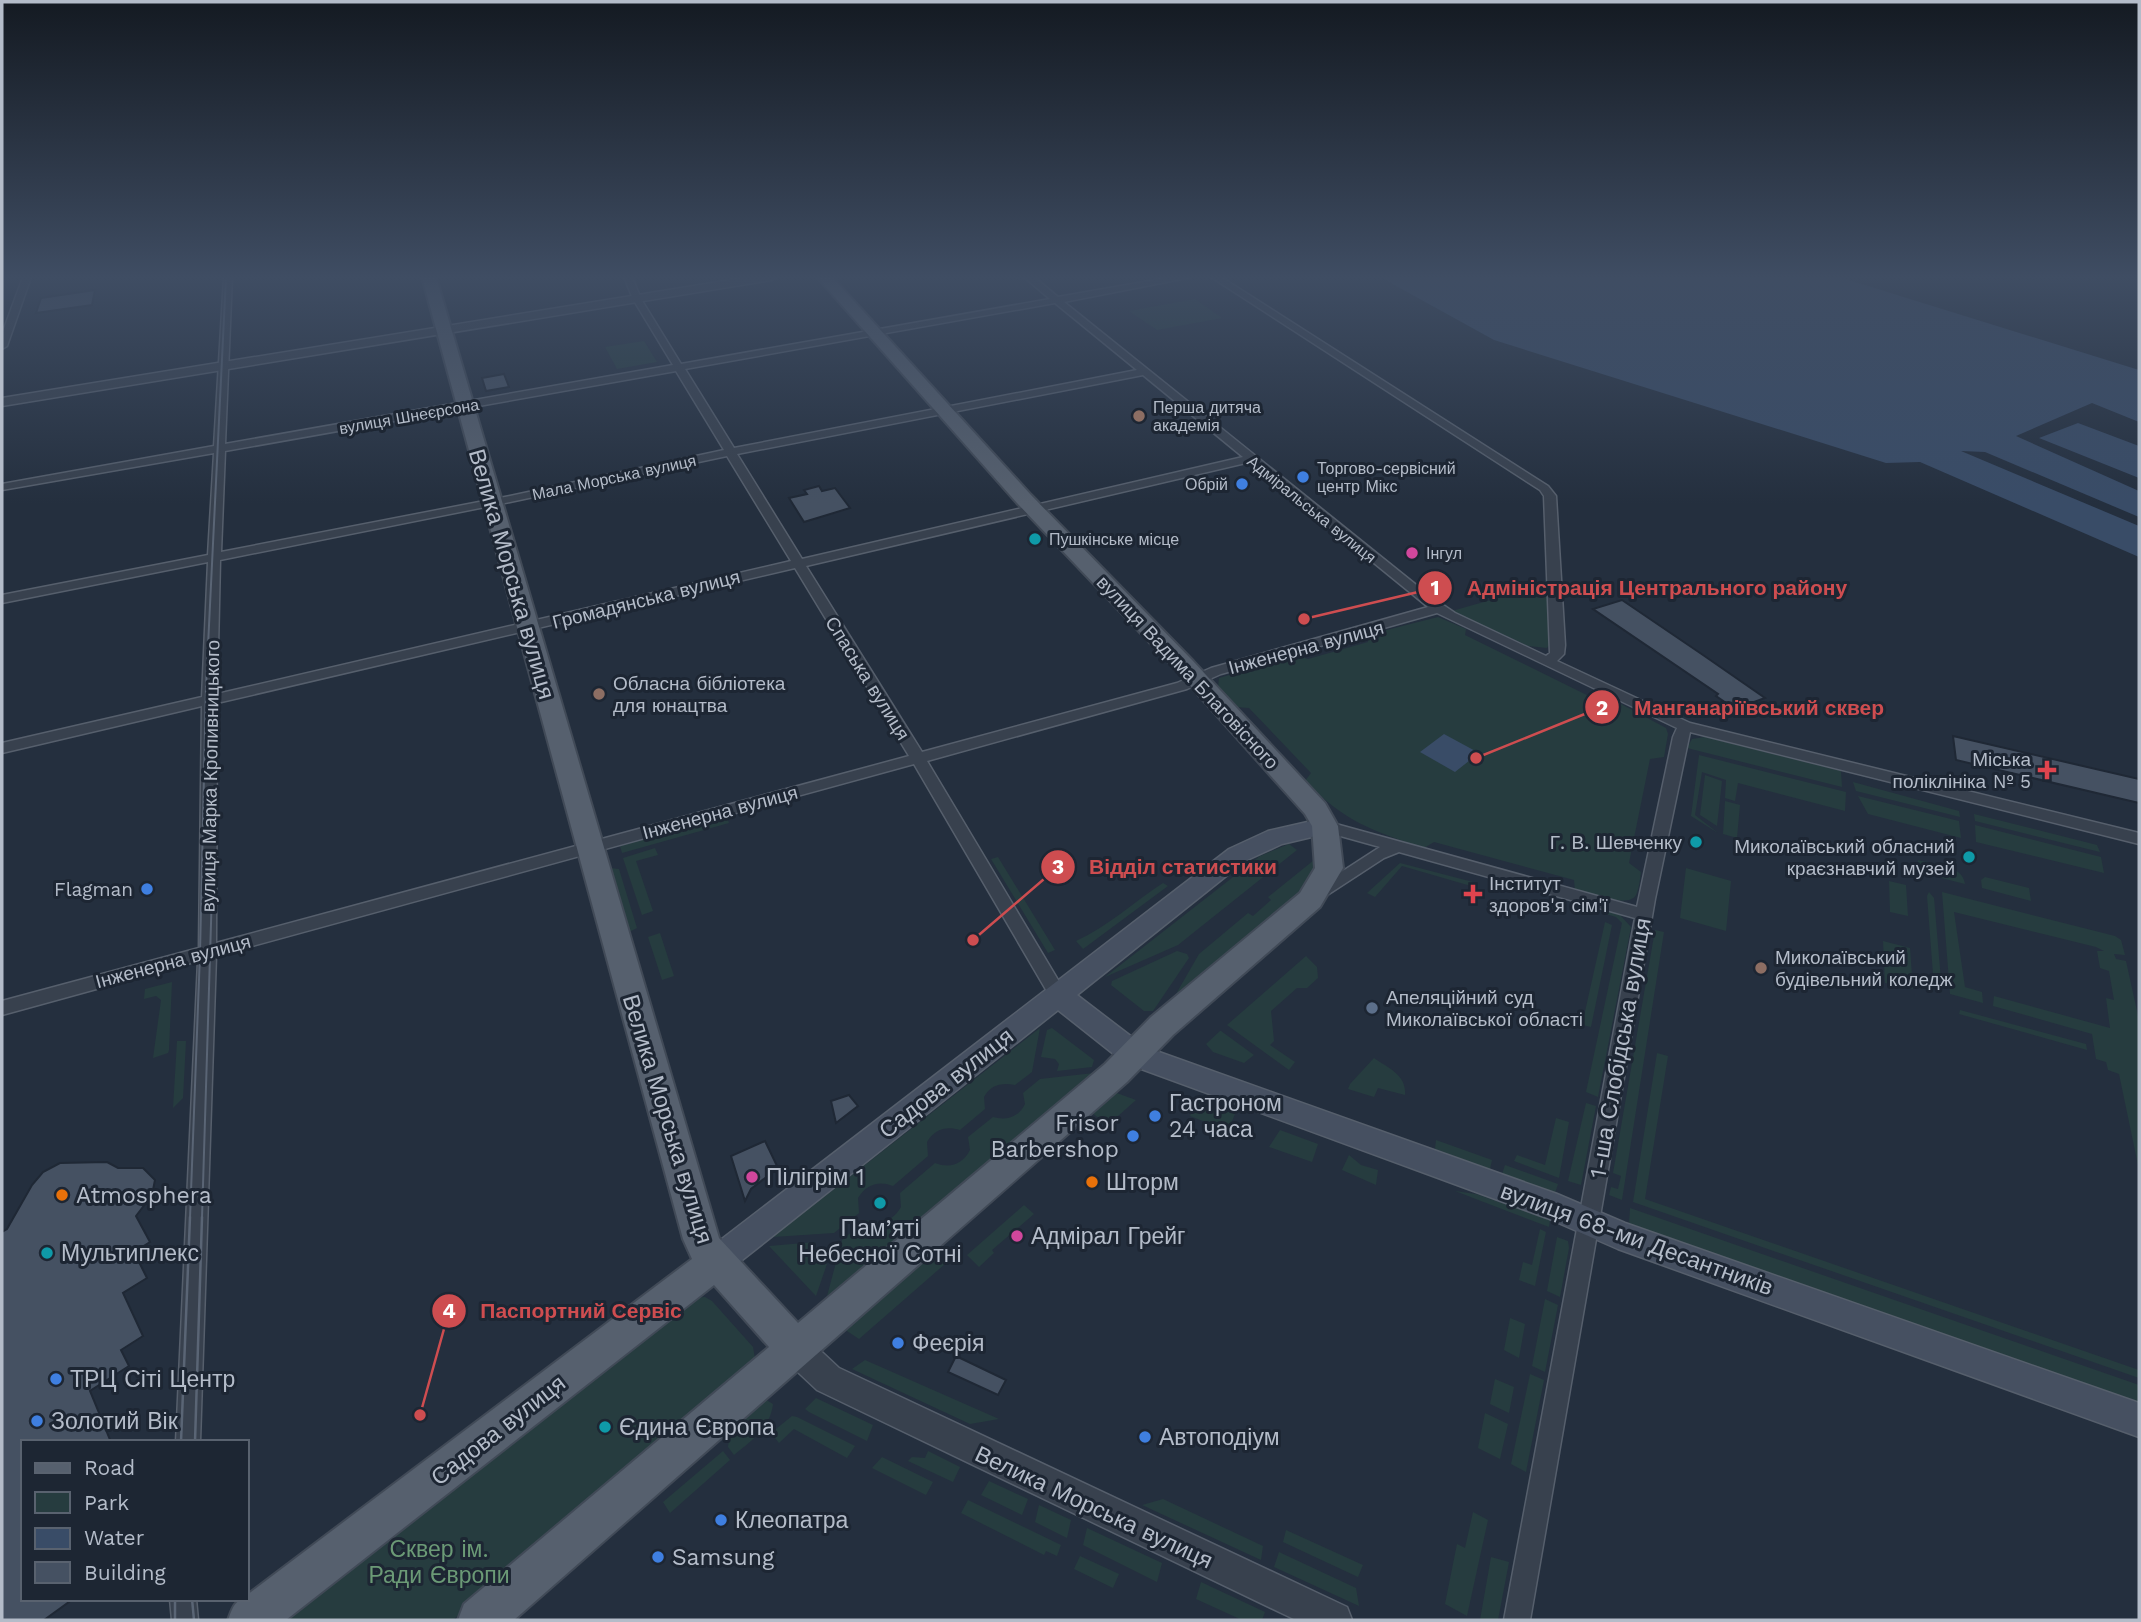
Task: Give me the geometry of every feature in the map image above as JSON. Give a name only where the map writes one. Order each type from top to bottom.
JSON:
[{"type":"main road","name":"Велика Морська вулиця","points":[[450,353],[694,1218],[706,1250],[796,1349]]},
{"type":"main road","name":"вулиця Вадима Благовісного","points":[[892,353],[1033,508],[1316,809],[1325,826]]},
{"type":"main road","points":[[480,1620],[1135,1055],[1162,1026],[1310,900],[1329,868],[1325,826]]},
{"type":"main road","name":"Садова вулиця","points":[[250,1620],[716,1262],[1237,855],[1276,837],[1325,826]]},
{"type":"main road","name":"Спаська вулиця","points":[[1058,995],[1135,1055]]},
{"type":"main road","name":"вулиця 68-ми Десантників","points":[[1135,1055],[1590,1223],[2139,1420]]},
{"type":"street","name":"вулиця Марка Кропивницького","points":[[188,1440],[207,952],[210,700],[219,449],[225,353]]},
{"type":"street","points":[[2,402],[315,353]]},
{"type":"street","name":"Спаська вулиця","points":[[670,353],[1058,995]]},
{"type":"street","name":"вулиця Шнеєрсона","points":[[2,487],[764,353]]},
{"type":"street","name":"Адміральська вулиця","points":[[1120,353],[1436,609],[1547,662],[1685,726],[2139,839]]},
{"type":"street","points":[[1333,353],[1544,488],[1550,496],[1558,645],[1557,654],[1547,662]]},
{"type":"street","name":"Мала Морська вулиця","points":[[2,599],[492,503],[729,452],[1144,372]]},
{"type":"street","name":"Громадянська вулиця","points":[[2,748],[1250,459]]},
{"type":"street","name":"Інженерна вулиця","points":[[2,1008],[917,758],[1197,680],[1216,671],[1436,609]]},
{"type":"street","name":"1-ша Слобідська вулиця","points":[[1517,1620],[1645,915],[1680,737],[1685,726]]},
{"type":"street","points":[[1325,826],[1645,915]]},
{"type":"street","points":[[1310,900],[1378,854],[1398,846]]},
{"type":"street","name":"Велика Морська вулиця","points":[[796,1349],[828,1379],[850,1391],[1334,1620]]},
{"type":"street","points":[[183,1601],[185,1620]]},
{"type":"green space","points":[[608,353],[651,353],[657,362],[617,369]]},
{"type":"green space","points":[[1547,584],[1551,642],[1547,648],[1528,646],[1452,611]]},
{"type":"green space","points":[[1438,617],[1466,629],[1465,635],[1609,706],[1621,704],[1666,728],[1668,734],[1664,757],[1650,759],[1629,863],[1641,872],[1637,893],[1632,899],[1625,901],[1598,897],[1575,890],[1574,880],[1434,842],[1424,848],[1360,823],[1319,795],[1305,781],[1311,773],[1249,708],[1236,707],[1218,688],[1219,678],[1297,655],[1308,659],[1368,642],[1367,635]]},
{"type":"green space","points":[[1705,737],[1841,771],[1842,787],[1687,748],[1692,739]]},
{"type":"green space","points":[[1699,755],[1846,792],[1845,811],[1738,783],[1735,801],[1725,798],[1726,780],[1702,772],[1695,815],[1718,833],[1691,816]]},
{"type":"green space","points":[[1705,775],[1722,781],[1717,826],[1700,815]]},
{"type":"green space","points":[[1853,782],[1959,811],[1960,817],[1856,791]]},
{"type":"green space","points":[[1858,796],[1959,821],[1961,838],[1868,814]]},
{"type":"green space","points":[[1725,801],[1740,805],[1737,838],[1723,834]]},
{"type":"green space","points":[[1974,814],[2097,845],[2100,852],[1975,821]]},
{"type":"green space","points":[[727,817],[729,823],[622,853],[620,846]]},
{"type":"green space","points":[[1975,825],[2101,857],[2104,873],[1976,842]]},
{"type":"green space","points":[[1289,844],[1297,850],[1178,945],[1105,977],[1260,856]]},
{"type":"green space","points":[[655,848],[658,855],[636,861],[653,911],[642,915],[623,858]]},
{"type":"green space","points":[[998,857],[1055,950],[1048,953],[991,859]]},
{"type":"green space","points":[[1314,860],[1316,865],[1303,890],[1176,994],[1199,954],[1248,913],[1253,916],[1271,900],[1268,897]]},
{"type":"green space","points":[[1918,860],[1953,869],[1963,878],[1965,884],[1918,872]]},
{"type":"green space","points":[[1400,863],[1473,882],[1471,886],[1402,866],[1375,897],[1367,893]]},
{"type":"green space","points":[[610,868],[619,869],[637,928],[629,932]]},
{"type":"green space","points":[[1686,868],[1731,881],[1726,931],[1680,918]]},
{"type":"green space","points":[[1985,877],[2029,888],[2031,901],[1982,888],[1981,880]]},
{"type":"green space","points":[[1889,881],[1906,885],[1908,916],[1890,912]]},
{"type":"green space","points":[[1163,883],[1168,886],[1083,949],[1076,941],[1110,922]]},
{"type":"green space","points":[[1929,892],[1934,898],[1942,992],[1934,987],[1927,896]]},
{"type":"green space","points":[[1942,892],[2115,936],[2121,940],[2125,955],[2114,954],[2116,959],[2126,961],[2139,1020],[2139,1170],[2119,1074],[2108,1070],[2106,1062],[2096,1059],[2092,1034],[1993,1006],[1994,996],[2110,1028],[2106,998],[2114,1000],[2109,971],[2100,968],[2097,951],[2104,951],[1954,912],[1965,987],[1982,992],[1983,1003],[1950,994]]},
{"type":"green space","points":[[1606,911],[1620,915],[1631,927],[1598,1097],[1586,1092],[1622,923],[1616,917],[1606,914]]},
{"type":"green space","points":[[1605,922],[1612,925],[1591,1027],[1582,1025]]},
{"type":"green space","points":[[1655,930],[1664,932],[1622,1200],[1609,1195],[1611,1187],[1618,1189],[1621,1176],[1613,1173]]},
{"type":"green space","points":[[660,933],[674,976],[662,980],[648,937]]},
{"type":"green space","points":[[1883,941],[1910,948],[1913,989],[1885,983]]},
{"type":"green space","points":[[1177,951],[1187,954],[1189,958],[1153,1011],[1144,1011],[1111,985],[1112,981]]},
{"type":"green space","points":[[1306,956],[1317,967],[1318,978],[1307,988],[1297,988],[1271,1011],[1274,1041],[1270,1045],[1295,1062],[1289,1070],[1227,1025]]},
{"type":"green space","points":[[172,982],[169,1050],[168,1053],[153,1058],[161,1000],[156,996],[144,999],[145,989]]},
{"type":"green space","points":[[1960,1010],[2086,1044],[2087,1050],[1959,1014]]},
{"type":"green space","points":[[1040,1028],[1032,1072],[1015,1085],[1001,1084],[993,1087],[984,1097],[985,1109],[960,1130],[950,1128],[937,1131],[927,1142],[928,1156],[893,1186],[877,1184],[865,1190],[858,1198],[859,1213],[834,1233],[773,1237]]},
{"type":"green space","points":[[1052,1028],[1094,1060],[1092,1067],[1057,1071],[1059,1064],[1055,1059],[1041,1057],[1047,1030]]},
{"type":"green space","points":[[1220,1031],[1254,1055],[1244,1063],[1213,1052],[1206,1044]]},
{"type":"green space","points":[[177,1041],[186,1041],[183,1098],[173,1108]]},
{"type":"green space","points":[[1657,1053],[1668,1056],[1645,1199],[2139,1370],[2139,1378],[1633,1202]]},
{"type":"green space","points":[[1374,1058],[1400,1077],[1405,1095],[1378,1088],[1374,1097],[1348,1089]]},
{"type":"green space","points":[[1094,1073],[826,1300],[842,1240],[866,1220],[882,1222],[894,1216],[901,1207],[900,1193],[935,1163],[951,1165],[964,1159],[970,1150],[968,1137],[993,1117],[1007,1118],[1016,1115],[1025,1104],[1023,1093],[1040,1079]]},
{"type":"green space","points":[[1114,1092],[1136,1100],[1108,1125],[1092,1113]]},
{"type":"green space","points":[[1196,1100],[1235,1114],[1228,1131],[1190,1116]]},
{"type":"green space","points":[[1586,1103],[1596,1106],[1581,1185],[1568,1181]]},
{"type":"green space","points":[[1556,1118],[1569,1122],[1559,1178],[1514,1161],[1517,1155],[1545,1165]]},
{"type":"green space","points":[[1280,1130],[1318,1144],[1312,1162],[1269,1147]]},
{"type":"green space","points":[[1436,1140],[1492,1160],[1490,1169],[1435,1149]]},
{"type":"green space","points":[[1349,1155],[1361,1165],[1378,1170],[1376,1185],[1342,1170]]},
{"type":"green space","points":[[1505,1165],[1558,1184],[1555,1193],[1502,1174]]},
{"type":"green space","points":[[1455,1191],[1476,1194],[1550,1220],[1549,1227]]},
{"type":"green space","points":[[1024,1205],[1034,1214],[992,1250],[994,1253],[979,1267],[967,1255]]},
{"type":"green space","points":[[1630,1208],[2139,1385],[2139,1403],[1629,1224]]},
{"type":"green space","points":[[1540,1229],[1546,1232],[1535,1286],[1519,1280],[1523,1262],[1532,1265]]},
{"type":"green space","points":[[1557,1237],[1568,1241],[1569,1248],[1560,1297],[1547,1291]]},
{"type":"green space","points":[[815,1242],[816,1254],[829,1258],[816,1296],[769,1246]]},
{"type":"green space","points":[[929,1255],[945,1264],[859,1339],[847,1331],[846,1324]]},
{"type":"green space","name":"Сквер ім. Ради Європи","points":[[705,1297],[712,1301],[753,1347],[755,1359],[747,1371],[453,1620],[277,1620],[684,1303]]},
{"type":"green space","points":[[1545,1299],[1558,1305],[1545,1372],[1532,1366]]},
{"type":"green space","points":[[1510,1318],[1525,1324],[1519,1358],[1504,1350]]},
{"type":"green space","points":[[865,1360],[999,1419],[970,1424],[852,1369]]},
{"type":"green space","points":[[1530,1374],[1544,1380],[1526,1472],[1511,1464]]},
{"type":"green space","points":[[1495,1379],[1514,1387],[1509,1413],[1490,1404]]},
{"type":"green space","points":[[763,1398],[773,1404],[768,1420],[759,1433],[734,1455],[728,1447],[731,1424]]},
{"type":"green space","points":[[816,1398],[873,1425],[867,1441],[805,1409]]},
{"type":"green space","points":[[1485,1413],[1508,1424],[1500,1459],[1478,1448]]},
{"type":"green space","points":[[792,1416],[855,1446],[847,1458],[794,1429],[779,1443],[771,1433]]},
{"type":"green space","points":[[723,1451],[730,1460],[670,1513],[663,1502]]},
{"type":"green space","points":[[928,1451],[960,1467],[953,1482],[908,1461],[912,1457],[925,1458]]},
{"type":"green space","points":[[882,1457],[933,1482],[926,1495],[872,1468]]},
{"type":"green space","points":[[989,1481],[1028,1499],[1022,1515],[981,1495]]},
{"type":"green space","points":[[1163,1499],[1263,1546],[1261,1560],[1142,1505]]},
{"type":"green space","points":[[968,1500],[1061,1545],[1057,1556],[1046,1551],[1044,1555],[961,1513]]},
{"type":"green space","points":[[1039,1505],[1071,1520],[1067,1538],[1035,1522]]},
{"type":"green space","points":[[1473,1512],[1488,1520],[1467,1616],[1445,1604],[1457,1544],[1465,1548]]},
{"type":"green space","points":[[1087,1528],[1162,1563],[1157,1582],[1083,1545]]},
{"type":"green space","points":[[1286,1530],[1363,1565],[1358,1577],[1283,1542]]},
{"type":"green space","points":[[1279,1552],[1356,1588],[1359,1606],[1274,1567]]},
{"type":"green space","points":[[1080,1556],[1119,1574],[1113,1588],[1074,1569]]},
{"type":"green space","points":[[1491,1557],[1509,1562],[1498,1620],[1480,1620]]},
{"type":"green space","points":[[1201,1582],[1265,1612],[1262,1620],[1242,1620],[1196,1599]]},
{"type":"water","points":[[1534,353],[2083,353],[2139,370],[2139,422],[2092,403],[2016,436],[2139,491],[2139,517],[1985,452],[1961,451],[2139,526],[2139,557],[1920,462],[1886,463]]},
{"type":"water","points":[[2078,423],[2139,446],[2139,478],[2039,438]]},
{"type":"water","points":[[1444,734],[1479,753],[1455,772],[1420,752]]},
{"type":"building","points":[[504,374],[509,387],[486,391],[482,378]]},
{"type":"building","points":[[819,486],[822,491],[835,488],[850,508],[804,522],[789,498],[807,494],[804,490]]},
{"type":"building","points":[[1622,600],[1765,698],[1735,709],[1716,696],[1718,694],[1593,609]]},
{"type":"building","name":"Міська поліклініка № 5","points":[[1953,736],[2139,779],[2139,803],[1956,760]]},
{"type":"building","points":[[849,1095],[858,1106],[836,1123],[831,1101]]},
{"type":"building","name":"Пілігрім 1","points":[[765,1141],[778,1168],[751,1189],[745,1201],[731,1156]]},
{"type":"building","name":"ТРЦ Сіті Центр","points":[[107,1162],[118,1168],[143,1168],[155,1180],[152,1195],[136,1216],[150,1242],[134,1252],[147,1278],[123,1293],[143,1336],[121,1350],[129,1366],[90,1391],[110,1440],[21,1440],[21,1601],[70,1601],[44,1620],[2,1620],[2,1232],[7,1229],[32,1185],[43,1172],[60,1163]]},
{"type":"building","points":[[956,1356],[1006,1380],[998,1395],[948,1372]]},
{"type":"tram line","points":[[190,1218],[206,687],[222,353]]},
{"type":"tram line","points":[[202,1218],[213,858]]},
{"type":"tram line","points":[[181,1440],[190,1217]]},
{"type":"tram line","points":[[195,1440],[202,1217]]},
{"type":"tram line","points":[[175,1601],[175,1620]]},
{"type":"tram line","points":[[192,1601],[194,1620]]},
{"type":"place","name":"Перша дитяча академія","points":[[1139,416]]},
{"type":"place","name":"Торгово-сервісний центр Мікс","points":[[1303,477]]},
{"type":"place","name":"Обрій","points":[[1242,484]]},
{"type":"place","name":"Пушкінське місце","points":[[1035,539]]},
{"type":"place","name":"Інгул","points":[[1412,553]]},
{"type":"place","name":"Адміністрація Центрального району","points":[[1304,619]]},
{"type":"place","name":"Обласна бібліотека для юнацтва","points":[[599,694]]},
{"type":"place","name":"Манганаріївський сквер","points":[[1476,758]]},
{"type":"place","name":"Міська поліклініка № 5","points":[[2047,770]]},
{"type":"place","name":"Г. В. Шевченку","points":[[1696,842]]},
{"type":"place","name":"Миколаївський обласний краєзнавчий музей","points":[[1969,857]]},
{"type":"place","name":"Flagman","points":[[147,889]]},
{"type":"place","name":"Інститут здоров'я сім'ї","points":[[1473,894]]},
{"type":"place","name":"Відділ статистики","points":[[973,940]]},
{"type":"place","name":"Миколаївський будівельний коледж","points":[[1761,968]]},
{"type":"place","name":"Апеляційний суд Миколаївської області","points":[[1372,1008]]},
{"type":"place","name":"Гастроном 24 часа","points":[[1155,1116]]},
{"type":"place","name":"Frisor Barbershop","points":[[1133,1136]]},
{"type":"place","name":"Пілігрім 1","points":[[752,1177]]},
{"type":"place","name":"Шторм","points":[[1092,1182]]},
{"type":"place","name":"Atmosphera","points":[[62,1195]]},
{"type":"place","name":"Пам’яті Небесної Сотні","points":[[880,1203]]},
{"type":"place","name":"Адмірал Грейг","points":[[1017,1236]]},
{"type":"place","name":"Мультиплекс","points":[[47,1253]]},
{"type":"place","name":"Феєрія","points":[[898,1343]]},
{"type":"place","name":"ТРЦ Сіті Центр","points":[[56,1379]]},
{"type":"place","name":"Паспортний Сервіс","points":[[420,1415]]},
{"type":"place","name":"Золотий Вік","points":[[37,1421]]},
{"type":"place","name":"Єдина Європа","points":[[605,1427]]},
{"type":"place","name":"Автоподіум","points":[[1145,1437]]},
{"type":"place","name":"Клеопатра","points":[[721,1520]]},
{"type":"place","name":"Samsung","points":[[658,1557]]}]
